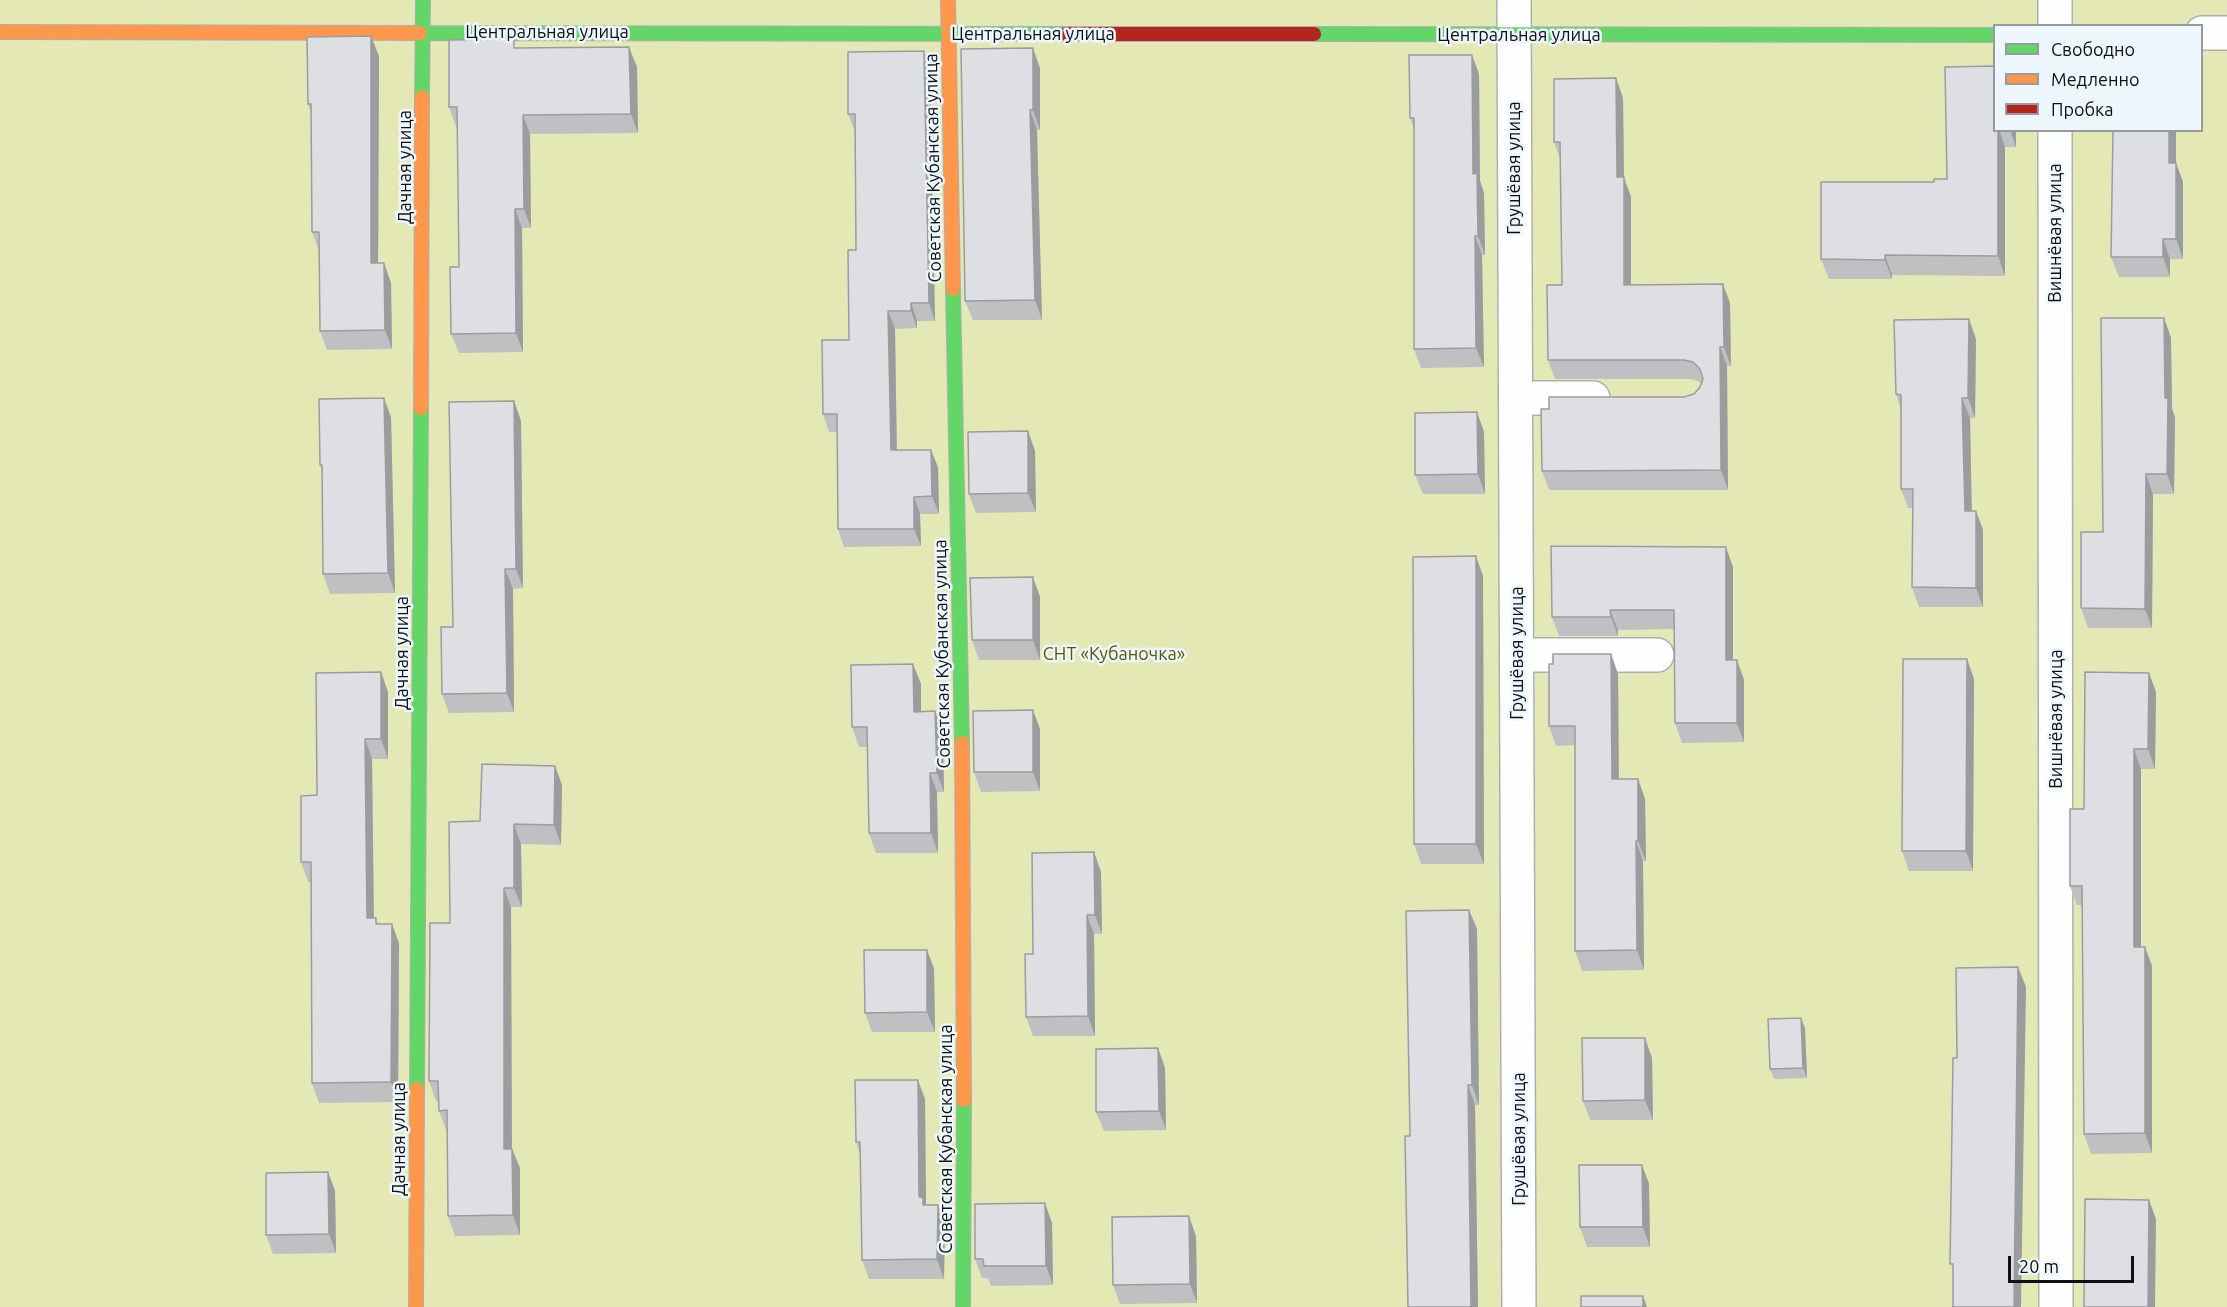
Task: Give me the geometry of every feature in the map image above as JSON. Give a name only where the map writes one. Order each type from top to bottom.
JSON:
[{"type":"street","name":"Дачная улица","points":[[416,1307],[423,0]]},
{"type":"street","name":"Советская Кубанская улица","points":[[948,0],[965,935],[963,1307]]},
{"type":"street","name":"Грушёвая улица","points":[[1514,0],[1519,1307]]},
{"type":"street","points":[[2055,0],[2055,24]]},
{"type":"street","name":"Центральная улица","points":[[0,32],[1993,35]]},
{"type":"street","points":[[2203,33],[2227,33]]},
{"type":"street","name":"Вишнёвая улица","points":[[2055,132],[2056,1307]]},
{"type":"street","points":[[1516,398],[1621,398]]},
{"type":"street","points":[[1516,655],[1657,655]]},
{"type":"green space","name":"СНТ «Кубаночка»","points":[[0,0],[2227,0],[2227,1307],[0,1307]]},
{"type":"building","points":[[371,36],[371,263],[384,263],[385,330],[320,331],[319,232],[312,232],[311,104],[308,104],[307,37]]},
{"type":"building","points":[[514,39],[514,48],[629,47],[631,114],[523,115],[524,209],[515,209],[516,333],[451,334],[450,267],[459,267],[457,107],[449,107],[449,40]]},
{"type":"building","points":[[1033,48],[1033,110],[1030,110],[1035,300],[965,301],[961,49]]},
{"type":"building","points":[[924,51],[929,303],[911,303],[911,311],[888,311],[891,450],[931,450],[932,496],[914,497],[914,529],[838,529],[837,414],[823,414],[822,340],[849,340],[848,250],[856,250],[855,114],[848,114],[848,52]]},
{"type":"building","points":[[1409,55],[1472,55],[1473,174],[1477,173],[1478,236],[1475,236],[1476,348],[1414,349],[1414,118],[1410,118]]},
{"type":"building","points":[[1993,66],[1993,132],[1998,132],[1998,256],[1885,255],[1885,260],[1821,259],[1821,182],[1934,182],[1934,179],[1947,179],[1945,67]]},
{"type":"building","points":[[1616,78],[1617,177],[1624,177],[1624,285],[1723,284],[1724,347],[1720,347],[1721,470],[1542,471],[1541,409],[1549,409],[1549,397],[1684,397],[1694,394],[1703,379],[1700,369],[1693,362],[1684,360],[1548,360],[1547,285],[1562,285],[1560,142],[1554,142],[1554,79]]},
{"type":"building","points":[[2113,132],[2169,132],[2169,163],[2176,163],[2176,239],[2163,239],[2163,257],[2111,257]]},
{"type":"building","points":[[2101,318],[2164,318],[2165,398],[2168,398],[2167,474],[2146,474],[2145,609],[2081,608],[2081,532],[2103,532]]},
{"type":"building","points":[[1969,319],[1968,398],[1962,398],[1965,511],[1976,511],[1976,588],[1912,587],[1913,489],[1901,489],[1901,395],[1896,394],[1894,320]]},
{"type":"building","points":[[384,398],[388,573],[323,574],[319,399]]},
{"type":"building","points":[[514,401],[516,569],[505,569],[507,693],[442,694],[441,627],[453,627],[449,402]]},
{"type":"building","points":[[1477,412],[1478,474],[1415,475],[1415,413]]},
{"type":"building","points":[[1028,431],[1028,493],[969,494],[968,432]]},
{"type":"building","points":[[1551,546],[1726,547],[1726,660],[1737,660],[1737,723],[1675,723],[1674,610],[1610,610],[1611,617],[1552,617]]},
{"type":"building","points":[[1476,556],[1476,844],[1414,844],[1413,557]]},
{"type":"building","points":[[1033,577],[1033,640],[972,640],[970,578]]},
{"type":"building","points":[[1553,654],[1611,654],[1612,779],[1638,779],[1637,950],[1575,951],[1575,726],[1549,726],[1549,664],[1553,664]]},
{"type":"building","points":[[1903,659],[1967,659],[1966,851],[1902,851]]},
{"type":"building","points":[[913,664],[914,712],[935,711],[937,773],[930,773],[931,833],[869,833],[867,727],[852,727],[851,665]]},
{"type":"building","points":[[381,672],[381,739],[365,739],[367,918],[376,918],[376,924],[392,924],[391,1082],[312,1083],[311,862],[301,862],[301,796],[317,795],[316,673]]},
{"type":"building","points":[[2085,672],[2149,673],[2148,749],[2134,749],[2134,947],[2145,947],[2145,1133],[2084,1134],[2082,886],[2070,886],[2070,809],[2084,809]]},
{"type":"building","points":[[1033,710],[1033,772],[974,772],[973,711]]},
{"type":"building","points":[[482,764],[555,766],[554,825],[514,824],[514,888],[504,888],[504,1149],[512,1149],[513,1215],[448,1216],[447,1110],[439,1111],[438,1081],[429,1081],[430,923],[450,923],[449,822],[480,821]]},
{"type":"building","points":[[1094,852],[1095,915],[1087,915],[1088,1016],[1026,1017],[1025,954],[1033,954],[1032,853]]},
{"type":"building","points":[[1469,910],[1472,1085],[1468,1085],[1471,1307],[1408,1307],[1405,1136],[1410,1136],[1406,911]]},
{"type":"building","points":[[864,950],[927,950],[927,1012],[865,1013]]},
{"type":"building","points":[[2018,967],[2014,1306],[2017,1307],[1953,1307],[1953,1264],[1950,1264],[1953,1058],[1957,1058],[1956,968]]},
{"type":"building","points":[[1801,1018],[1803,1068],[1770,1069],[1768,1019]]},
{"type":"building","points":[[1582,1038],[1645,1038],[1645,1100],[1583,1101]]},
{"type":"building","points":[[1158,1048],[1159,1111],[1096,1112],[1096,1049]]},
{"type":"building","points":[[855,1080],[918,1080],[919,1197],[923,1197],[923,1205],[938,1205],[937,1259],[862,1260],[860,1142],[856,1142]]},
{"type":"building","points":[[1579,1165],[1642,1165],[1643,1227],[1580,1227]]},
{"type":"building","points":[[328,1172],[329,1234],[266,1235],[266,1173]]},
{"type":"building","points":[[2085,1199],[2149,1200],[2148,1307],[2084,1307]]},
{"type":"building","points":[[1045,1203],[1046,1266],[984,1266],[983,1259],[975,1259],[975,1204]]},
{"type":"building","points":[[1189,1216],[1190,1284],[1113,1285],[1112,1217]]},
{"type":"building","points":[[1581,1296],[1643,1296],[1643,1307],[1581,1307]]},
{"type":"traffic: fast","points":[[422,97],[423,0]]},
{"type":"traffic: fast","points":[[420,33],[1066,34]]},
{"type":"traffic: fast","points":[[1314,34],[1993,35]]},
{"type":"traffic: fast","points":[[953,289],[962,743]]},
{"type":"traffic: fast","points":[[417,1089],[421,408]]},
{"type":"traffic: fast","points":[[963,1307],[964,1100]]},
{"type":"traffic: slow","points":[[948,0],[953,289]]},
{"type":"traffic: slow","points":[[0,32],[420,33]]},
{"type":"traffic: slow","points":[[421,408],[422,97]]},
{"type":"traffic: slow","points":[[962,743],[964,1100]]},
{"type":"traffic: slow","points":[[416,1307],[417,1089]]},
{"type":"traffic: jam","points":[[1066,34],[1314,34]]}]
